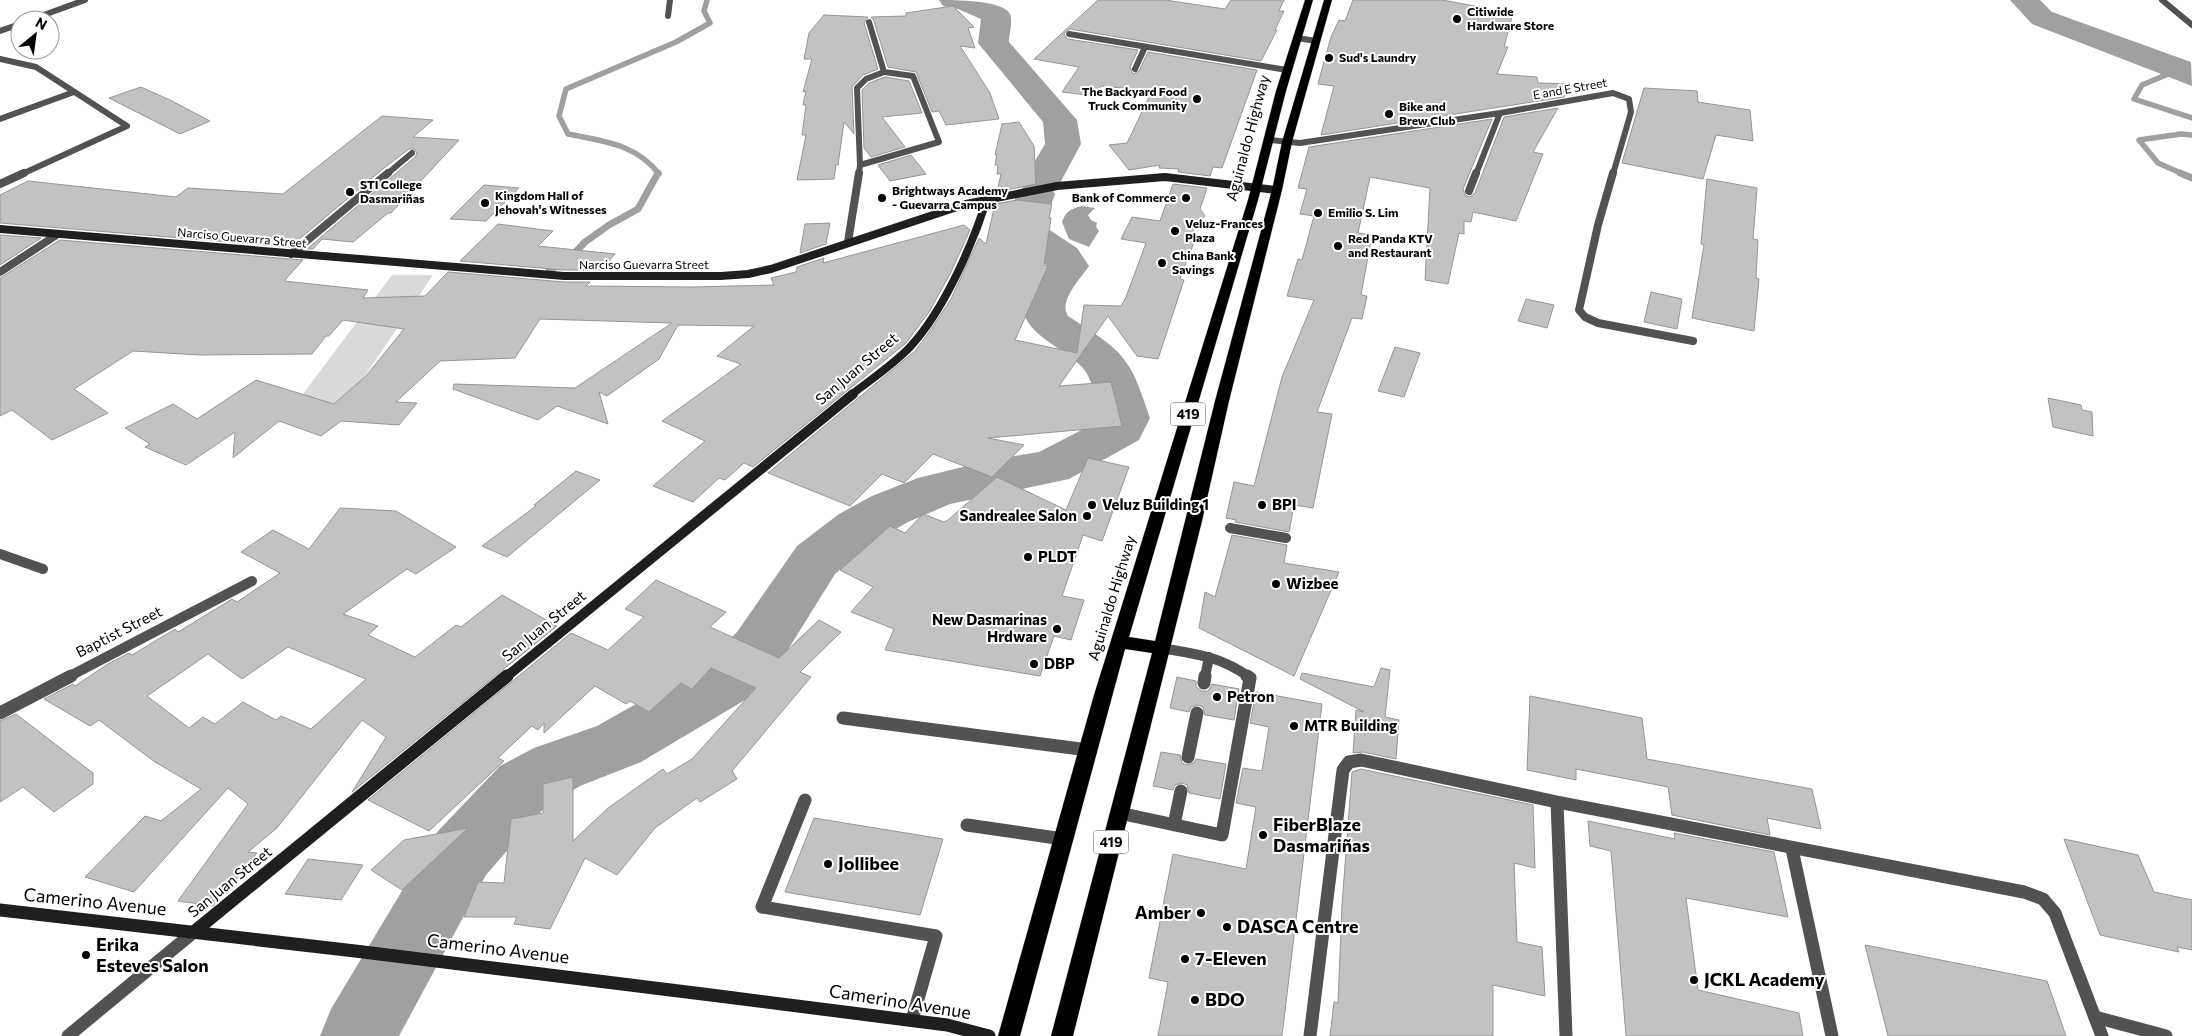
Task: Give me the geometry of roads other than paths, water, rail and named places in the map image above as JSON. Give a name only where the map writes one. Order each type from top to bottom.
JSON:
[{"type":"highway","name":"Aguinaldo Highway","points":[[1008,1036],[1088,750],[1269,140],[1297,38],[1310,0]]},
{"type":"highway","name":"419","points":[[1062,1036],[1277,190],[1287,142],[1328,0]]},
{"type":"highway","points":[[1121,642],[1161,648]]},
{"type":"street","points":[[58,10],[85,0]]},
{"type":"street","points":[[668,16],[670,0]]},
{"type":"street","points":[[2162,0],[2192,25]]},
{"type":"street","points":[[869,22],[884,72]]},
{"type":"street","points":[[1069,34],[1288,70]]},
{"type":"street","points":[[1297,38],[1316,40]]},
{"type":"street","points":[[1135,69],[1145,47]]},
{"type":"street","points":[[0,59],[36,67],[127,126],[0,184]]},
{"type":"street","points":[[848,242],[860,165],[857,88],[866,79],[884,72],[913,76],[939,142],[860,165]]},
{"type":"street","points":[[0,119],[74,92]]},
{"type":"street","name":"E and E Street","points":[[1269,140],[1300,143],[1500,113],[1613,93],[1629,99],[1631,112],[1598,225],[1579,310],[1585,317],[1598,323],[1693,341]]},
{"type":"street","points":[[1469,191],[1500,113]]},
{"type":"street","points":[[292,254],[412,153]]},
{"type":"street","name":"Narciso Guevarra Street","points":[[0,229],[564,276],[721,276],[748,274],[771,268],[986,199],[1057,186],[1140,178],[1165,178],[1277,190]]},
{"type":"street","name":"San Juan Street","points":[[68,1036],[909,348],[936,315],[979,224],[986,199]]},
{"type":"street","points":[[0,272],[58,234]]},
{"type":"street","points":[[1230,528],[1286,538]]},
{"type":"street","points":[[0,554],[43,570]]},
{"type":"street","name":"Baptist Street","points":[[0,713],[77,670],[252,581]]},
{"type":"street","points":[[1119,813],[1222,835],[1250,678],[1232,665],[1209,657],[1161,648]]},
{"type":"street","points":[[1204,682],[1209,657]]},
{"type":"street","points":[[1188,757],[1197,713]]},
{"type":"street","points":[[842,718],[1088,750]]},
{"type":"street","points":[[1310,1036],[1343,770],[1349,762],[1361,760],[1792,849],[2024,892],[2043,899],[2055,913],[2102,1036]]},
{"type":"street","points":[[1174,825],[1181,791]]},
{"type":"street","points":[[805,800],[762,907],[936,936],[912,1020]]},
{"type":"street","points":[[1557,802],[1566,1036]]},
{"type":"street","points":[[968,825],[1063,839]]},
{"type":"street","points":[[1792,849],[1832,1036]]},
{"type":"street","name":"Camerino Avenue","points":[[0,910],[196,931],[912,1020],[947,1025],[989,1036]]},
{"type":"street","points":[[2095,1018],[2166,1036]]},
{"type":"waterway","points":[[659,174],[640,156],[618,145],[568,134],[559,116],[566,89],[676,42],[710,23],[704,11],[707,0]]},
{"type":"waterway","points":[[953,0],[965,2],[996,15],[993,43],[1060,120],[1063,144],[1041,183]]},
{"type":"waterway","points":[[2024,0],[2042,18],[2180,69],[2192,76]]},
{"type":"waterway","points":[[2180,69],[2142,85],[2134,99],[2192,118]]},
{"type":"waterway","points":[[2183,174],[2158,163],[2139,140],[2181,134],[2192,135]]},
{"type":"waterway","points":[[549,271],[572,256],[585,242],[609,225],[638,209],[658,173]]},
{"type":"waterway","points":[[2180,173],[2192,178]]},
{"type":"waterway","points":[[358,1036],[462,853],[523,786],[557,767],[619,744],[724,683],[758,648],[816,560],[858,527],[890,509],[936,490],[991,477],[1051,467],[1122,429],[1126,418],[1108,369],[1092,352],[1053,325],[1044,312],[1045,299],[1069,266],[1063,257],[1035,240],[1028,230],[1026,222],[1036,194]]},
{"type":"place","name":"Citiwide Hardware Store","points":[[1457,19]]},
{"type":"place","name":"Sud's Laundry","points":[[1329,58]]},
{"type":"place","name":"The Backyard Food Truck Community","points":[[1197,99]]},
{"type":"place","name":"Bike and Brew Club","points":[[1389,114]]},
{"type":"place","name":"STI College Dasmariñas","points":[[350,192]]},
{"type":"place","name":"Brightways Academy - Guevarra Campus","points":[[882,198]]},
{"type":"place","name":"Bank of Commerce","points":[[1186,198]]},
{"type":"place","name":"Kingdom Hall of Jehovah's Witnesses","points":[[485,203]]},
{"type":"place","name":"Emilio S. Lim","points":[[1318,213]]},
{"type":"place","name":"Veluz-Frances Plaza","points":[[1175,231]]},
{"type":"place","name":"Red Panda KTV and Restaurant","points":[[1338,246]]},
{"type":"place","name":"China Bank Savings","points":[[1162,263]]},
{"type":"place","name":"Veluz Building 1","points":[[1092,505]]},
{"type":"place","name":"BPI","points":[[1262,505]]},
{"type":"place","name":"Sandrealee Salon","points":[[1087,516]]},
{"type":"place","name":"PLDT","points":[[1028,557]]},
{"type":"place","name":"Wizbee","points":[[1276,584]]},
{"type":"place","name":"New Dasmarinas Hrdware","points":[[1057,629]]},
{"type":"place","name":"DBP","points":[[1034,664]]},
{"type":"place","name":"Petron","points":[[1217,697]]},
{"type":"place","name":"MTR Building","points":[[1294,726]]},
{"type":"place","name":"FiberBlaze Dasmariñas","points":[[1263,835]]},
{"type":"place","name":"Jollibee","points":[[828,864]]},
{"type":"place","name":"Amber","points":[[1201,913]]},
{"type":"place","name":"DASCA Centre","points":[[1227,927]]},
{"type":"place","name":"Erika Esteves Salon","points":[[86,955]]},
{"type":"place","name":"7-Eleven","points":[[1185,959]]},
{"type":"place","name":"JCKL Academy","points":[[1694,980]]},
{"type":"place","name":"BDO","points":[[1195,1000]]}]
